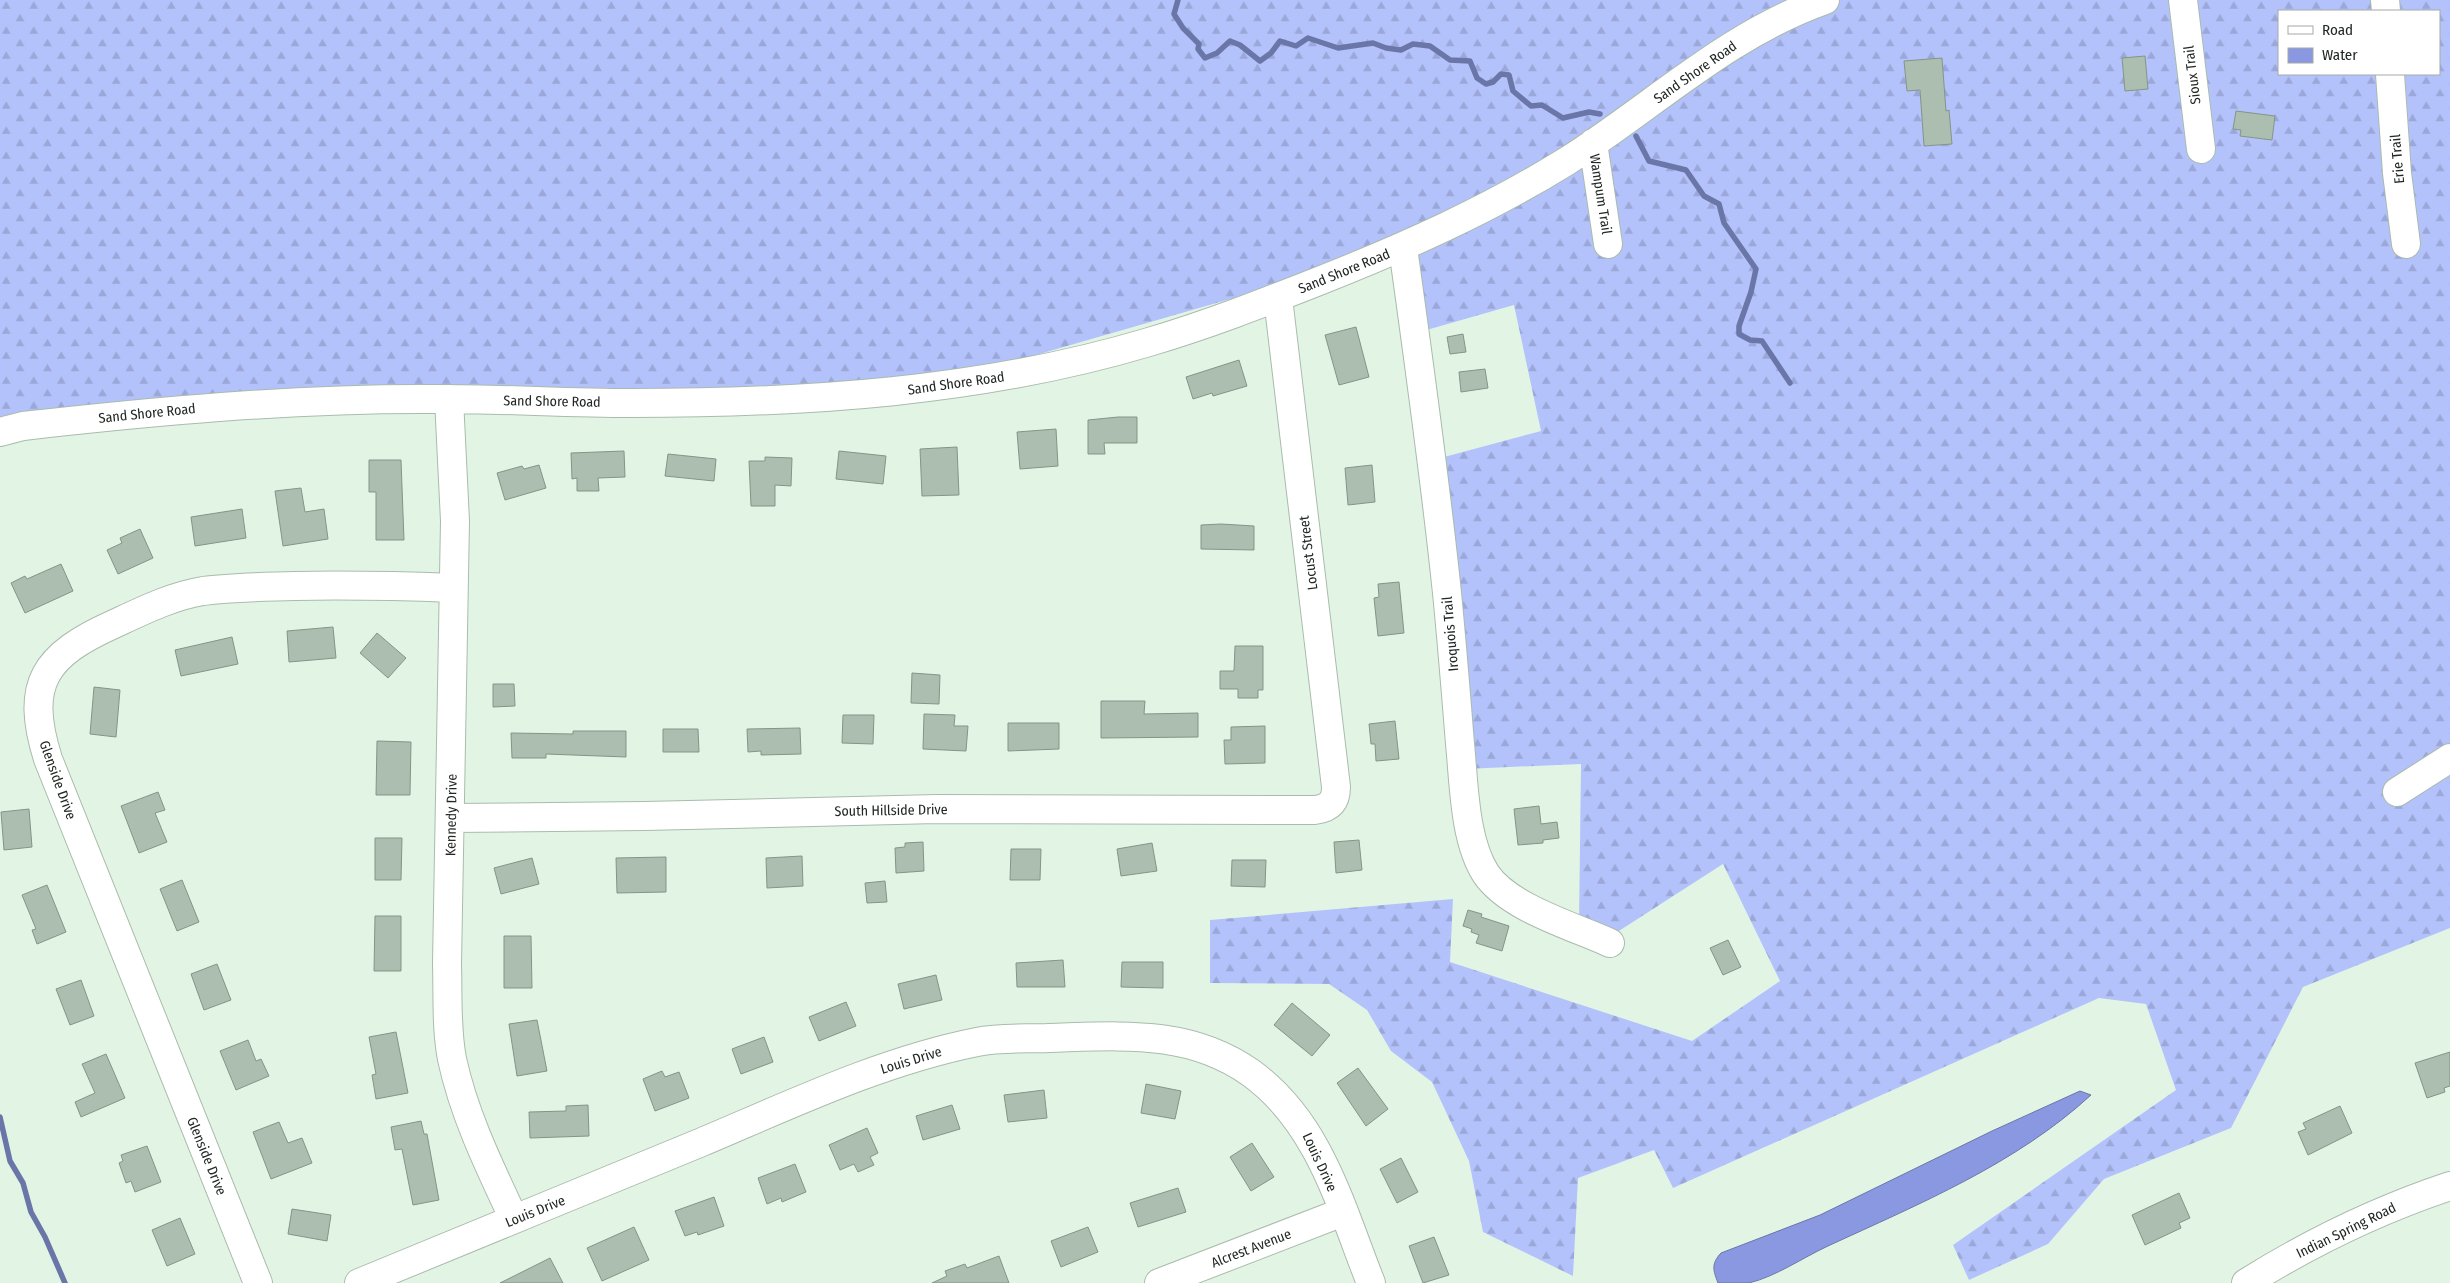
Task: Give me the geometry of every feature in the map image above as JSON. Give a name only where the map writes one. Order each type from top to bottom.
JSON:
[{"type":"street","name":"Sand Shore Road","points":[[0,432],[23,426],[264,402],[449,399],[669,402],[795,398],[922,388],[1017,374],[1099,356],[1202,325],[1278,298],[1403,248],[1497,201],[1594,142],[1746,38],[1788,15],[1825,0]]},
{"type":"street","name":"Sioux Trail","points":[[2183,0],[2201,149]]},
{"type":"street","name":"Erie Trail","points":[[2390,75],[2397,173],[2406,244]]},
{"type":"street","name":"Wampum Trail","points":[[1594,142],[1608,244]]},
{"type":"street","name":"Iroquois Trail","points":[[1403,248],[1426,415],[1447,594],[1464,790],[1470,833],[1482,866],[1501,890],[1522,904],[1610,944]]},
{"type":"street","name":"Locust Street","points":[[1278,298],[1336,787],[1335,799],[1329,806]]},
{"type":"street","name":"Kennedy Drive","points":[[449,399],[455,521],[447,964],[448,1024],[452,1058],[460,1090],[479,1141],[514,1219]]},
{"type":"street","name":"Glenside Drive","points":[[258,1283],[48,759],[40,732],[38,716],[42,685],[52,663],[83,638],[136,614],[201,592],[242,587],[348,585],[453,588]]},
{"type":"street","points":[[2397,792],[2450,758]]},
{"type":"street","name":"South Hillside Drive","points":[[451,818],[937,809],[1315,810],[1329,806]]},
{"type":"street","name":"Louis Drive","points":[[359,1283],[788,1106],[917,1056],[981,1041],[1119,1036],[1170,1039],[1212,1052],[1252,1074],[1286,1106],[1300,1122],[1325,1168],[1371,1283]]},
{"type":"street","name":"Indian Spring Road","points":[[2246,1283],[2296,1253],[2344,1229],[2402,1203],[2450,1186]]},
{"type":"street","name":"Alcrest Avenue","points":[[1159,1283],[1343,1212]]},
{"type":"green space","points":[[0,0],[2450,0],[2450,928],[2303,987],[2231,1128],[2104,1179],[2048,1244],[1969,1280],[1953,1245],[2176,1090],[2146,1004],[2099,998],[1673,1188],[1654,1150],[1578,1178],[1573,1276],[1483,1232],[1469,1161],[1432,1082],[1391,1051],[1367,1010],[1329,984],[1210,983],[1210,920],[1453,899],[1450,962],[1692,1041],[1780,981],[1723,864],[1608,938],[1579,925],[1581,764],[1465,769],[1433,460],[1541,431],[1514,305],[1416,333],[1397,251],[939,383],[11,425],[0,432]]},
{"type":"water","points":[[2080,1091],[2091,1095],[2062,1120],[2031,1142],[1965,1181],[1828,1246],[1770,1276],[1749,1283],[1718,1283],[1714,1264],[1721,1253],[1820,1215],[1992,1131]]},
{"type":"building","points":[[2145,56],[2148,89],[2125,91],[2122,58]]},
{"type":"building","points":[[1942,58],[1946,111],[1949,110],[1952,144],[1924,146],[1920,90],[1907,91],[1904,61]]},
{"type":"building","points":[[2236,111],[2275,116],[2272,140],[2240,136],[2241,130],[2233,129]]},
{"type":"building","points":[[1356,327],[1369,377],[1339,385],[1325,335]]},
{"type":"building","points":[[1463,334],[1466,352],[1450,354],[1447,337]]},
{"type":"building","points":[[1239,360],[1247,386],[1213,396],[1212,393],[1193,399],[1186,377]]},
{"type":"building","points":[[1485,369],[1488,388],[1461,392],[1459,372]]},
{"type":"building","points":[[1137,417],[1137,443],[1104,443],[1105,454],[1088,454],[1088,420]]},
{"type":"building","points":[[1056,429],[1058,466],[1020,469],[1017,432]]},
{"type":"building","points":[[957,447],[959,495],[922,496],[920,449]]},
{"type":"building","points":[[624,451],[625,477],[598,478],[599,491],[577,491],[577,478],[572,479],[571,453]]},
{"type":"building","points":[[839,451],[886,456],[883,484],[836,479]]},
{"type":"building","points":[[668,454],[716,459],[714,481],[665,476]]},
{"type":"building","points":[[765,457],[792,458],[791,486],[775,485],[775,506],[751,506],[749,461],[765,461]]},
{"type":"building","points":[[369,460],[401,460],[404,540],[376,540],[376,492],[369,492]]},
{"type":"building","points":[[539,465],[546,488],[505,500],[497,473],[522,466],[524,469]]},
{"type":"building","points":[[1372,465],[1375,502],[1348,505],[1345,468]]},
{"type":"building","points":[[301,488],[305,512],[324,509],[328,539],[283,546],[275,491]]},
{"type":"building","points":[[242,509],[246,538],[195,546],[191,517]]},
{"type":"building","points":[[1201,525],[1254,526],[1254,550],[1201,549]]},
{"type":"building","points":[[140,529],[153,558],[118,574],[107,550],[122,543],[120,538]]},
{"type":"building","points":[[61,564],[73,591],[25,613],[11,583],[25,576],[27,579]]},
{"type":"building","points":[[1399,582],[1404,633],[1378,636],[1374,598],[1379,597],[1378,584]]},
{"type":"building","points":[[333,627],[336,658],[289,662],[287,631]]},
{"type":"building","points":[[377,633],[406,658],[388,678],[360,653]]},
{"type":"building","points":[[232,637],[238,664],[181,676],[175,650]]},
{"type":"building","points":[[1235,646],[1263,646],[1263,690],[1258,690],[1258,698],[1238,698],[1238,689],[1220,689],[1220,671],[1234,671]]},
{"type":"building","points":[[912,673],[940,675],[939,704],[911,703]]},
{"type":"building","points":[[493,684],[514,684],[515,706],[493,707]]},
{"type":"building","points":[[94,687],[120,690],[116,737],[90,734]]},
{"type":"building","points":[[1101,701],[1145,701],[1144,714],[1198,713],[1198,737],[1101,738]]},
{"type":"building","points":[[924,714],[955,715],[954,726],[968,726],[966,751],[923,749]]},
{"type":"building","points":[[843,715],[874,715],[873,744],[842,743]]},
{"type":"building","points":[[1395,721],[1399,759],[1376,761],[1375,744],[1371,744],[1369,724]]},
{"type":"building","points":[[1008,723],[1059,723],[1059,749],[1008,751]]},
{"type":"building","points":[[1265,726],[1265,763],[1225,764],[1224,740],[1231,740],[1231,727]]},
{"type":"building","points":[[800,728],[801,754],[761,755],[761,751],[748,752],[747,729]]},
{"type":"building","points":[[663,729],[698,729],[699,752],[663,752]]},
{"type":"building","points":[[573,731],[626,731],[626,757],[546,754],[546,758],[512,758],[511,733],[573,734]]},
{"type":"building","points":[[377,741],[411,742],[410,795],[376,795]]},
{"type":"building","points":[[158,792],[165,810],[155,813],[167,842],[139,853],[121,806]]},
{"type":"building","points":[[1539,806],[1541,824],[1557,822],[1559,838],[1543,840],[1543,843],[1518,845],[1514,809]]},
{"type":"building","points":[[29,809],[32,847],[4,850],[1,812]]},
{"type":"building","points":[[375,838],[402,838],[401,880],[375,880]]},
{"type":"building","points":[[1359,840],[1362,870],[1336,873],[1334,842]]},
{"type":"building","points":[[923,842],[924,871],[896,873],[895,848],[905,847],[905,843]]},
{"type":"building","points":[[1152,843],[1157,871],[1121,876],[1117,849]]},
{"type":"building","points":[[1011,849],[1041,849],[1040,880],[1010,880]]},
{"type":"building","points":[[802,856],[803,886],[767,888],[766,858]]},
{"type":"building","points":[[666,857],[666,892],[617,893],[616,858]]},
{"type":"building","points":[[532,858],[539,884],[501,894],[494,868]]},
{"type":"building","points":[[1232,860],[1266,860],[1265,887],[1231,886]]},
{"type":"building","points":[[182,880],[199,922],[177,931],[160,889]]},
{"type":"building","points":[[885,881],[887,902],[867,903],[865,883]]},
{"type":"building","points":[[47,885],[66,932],[37,944],[32,930],[36,929],[22,895]]},
{"type":"building","points":[[1468,910],[1482,914],[1481,917],[1509,926],[1502,951],[1476,943],[1479,935],[1471,932],[1472,929],[1463,926]]},
{"type":"building","points":[[375,916],[401,916],[401,971],[374,971]]},
{"type":"building","points":[[504,936],[531,936],[532,988],[504,988]]},
{"type":"building","points":[[1728,940],[1741,967],[1723,975],[1710,948]]},
{"type":"building","points":[[1063,960],[1065,987],[1017,987],[1016,963]]},
{"type":"building","points":[[1122,962],[1163,962],[1163,988],[1121,987]]},
{"type":"building","points":[[217,964],[231,1000],[204,1010],[191,974]]},
{"type":"building","points":[[936,975],[942,1000],[904,1009],[898,984]]},
{"type":"building","points":[[81,980],[94,1016],[70,1025],[56,989]]},
{"type":"building","points":[[846,1002],[856,1026],[819,1041],[809,1017]]},
{"type":"building","points":[[1292,1003],[1330,1035],[1312,1056],[1274,1025]]},
{"type":"building","points":[[537,1020],[547,1071],[517,1076],[509,1024]]},
{"type":"building","points":[[396,1032],[408,1093],[376,1099],[372,1075],[376,1074],[369,1037]]},
{"type":"building","points":[[764,1037],[773,1062],[741,1074],[732,1049]]},
{"type":"building","points":[[248,1040],[256,1061],[261,1059],[269,1076],[236,1090],[220,1051]]},
{"type":"building","points":[[2450,1052],[2450,1086],[2444,1088],[2445,1092],[2427,1098],[2415,1063]]},
{"type":"building","points":[[106,1054],[125,1098],[81,1117],[75,1102],[95,1093],[82,1064]]},
{"type":"building","points":[[1358,1068],[1388,1109],[1366,1126],[1337,1083]]},
{"type":"building","points":[[662,1071],[665,1077],[679,1072],[689,1098],[655,1111],[643,1079]]},
{"type":"building","points":[[1146,1084],[1181,1091],[1175,1119],[1141,1113]]},
{"type":"building","points":[[1044,1090],[1047,1118],[1008,1122],[1004,1095]]},
{"type":"building","points":[[588,1105],[589,1136],[530,1138],[529,1112],[566,1111],[566,1106]]},
{"type":"building","points":[[952,1105],[960,1129],[923,1140],[916,1116]]},
{"type":"building","points":[[2340,1106],[2352,1133],[2308,1155],[2298,1132],[2306,1129],[2303,1123]]},
{"type":"building","points":[[421,1121],[424,1134],[427,1134],[439,1200],[413,1205],[402,1149],[395,1150],[391,1127]]},
{"type":"building","points":[[279,1122],[288,1143],[302,1138],[312,1163],[271,1179],[253,1132]]},
{"type":"building","points":[[867,1128],[878,1153],[870,1157],[874,1165],[858,1172],[854,1164],[840,1170],[829,1145]]},
{"type":"building","points":[[1252,1143],[1274,1177],[1251,1191],[1230,1157]]},
{"type":"building","points":[[147,1146],[161,1182],[135,1192],[131,1181],[126,1183],[119,1163],[123,1161],[121,1155]]},
{"type":"building","points":[[1401,1158],[1418,1192],[1397,1203],[1380,1169]]},
{"type":"building","points":[[795,1164],[806,1192],[782,1202],[781,1198],[767,1204],[758,1178]]},
{"type":"building","points":[[1178,1188],[1186,1212],[1138,1227],[1130,1203]]},
{"type":"building","points":[[2179,1193],[2190,1218],[2179,1223],[2181,1228],[2145,1245],[2132,1215]]},
{"type":"building","points":[[714,1197],[724,1226],[698,1235],[697,1232],[685,1236],[675,1211]]},
{"type":"building","points":[[292,1209],[331,1215],[327,1241],[288,1234]]},
{"type":"building","points":[[180,1218],[195,1254],[167,1266],[152,1230]]},
{"type":"building","points":[[634,1227],[649,1260],[602,1281],[587,1248]]},
{"type":"building","points":[[1088,1227],[1098,1252],[1061,1267],[1051,1241]]},
{"type":"building","points":[[1434,1237],[1449,1275],[1423,1283],[1409,1246]]},
{"type":"building","points":[[999,1256],[1009,1283],[932,1283],[947,1276],[945,1271],[965,1264],[967,1268]]},
{"type":"building","points":[[550,1258],[563,1283],[500,1283]]},
{"type":"waterway","points":[[1178,0],[1174,14],[1183,28],[1199,44],[1198,49],[1205,58],[1217,53],[1230,41],[1240,45],[1260,61],[1271,53],[1280,41],[1296,46],[1308,38],[1338,48],[1373,43],[1386,48],[1401,50],[1413,44],[1430,46],[1450,60],[1470,61],[1477,78],[1486,84],[1493,82],[1501,74],[1509,75],[1513,91],[1531,106],[1542,105],[1563,118],[1589,112],[1600,114]]},
{"type":"waterway","points":[[1636,136],[1649,161],[1686,170],[1704,196],[1719,204],[1724,223],[1756,269],[1751,292],[1739,326],[1739,334],[1750,340],[1762,341],[1790,383]]},
{"type":"waterway","points":[[0,1117],[10,1161],[23,1183],[31,1212],[45,1237],[65,1283]]}]
